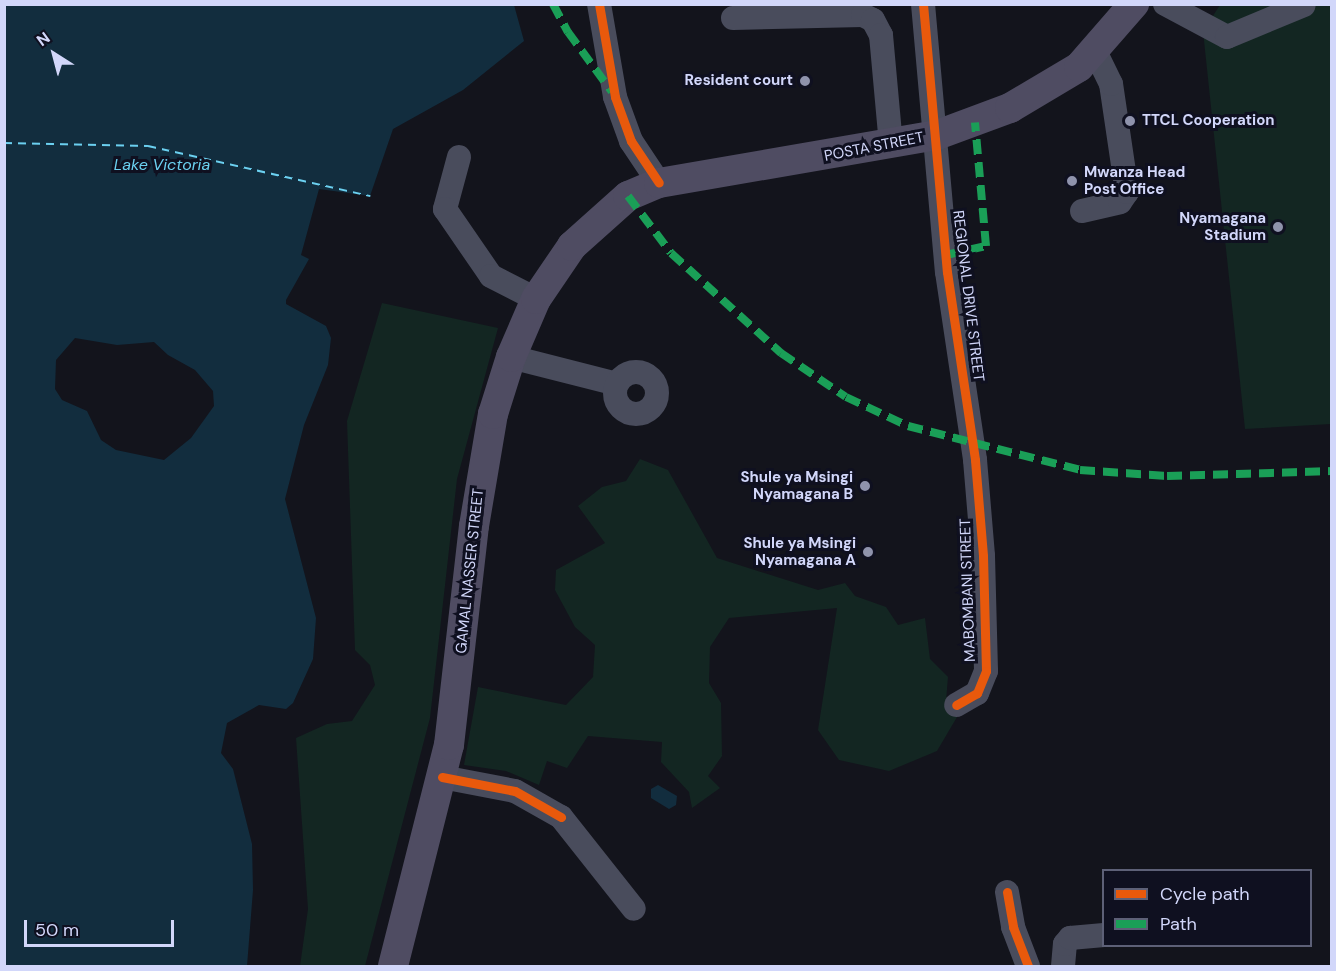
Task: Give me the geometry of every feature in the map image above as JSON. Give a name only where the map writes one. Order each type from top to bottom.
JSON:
[{"type":"main road","name":"POSTA STREET","points":[[613,207],[628,196],[659,183],[891,145],[937,135],[1042,92],[1095,51],[1134,4]]},
{"type":"main road","name":"GAMAL NASSER STREET","points":[[393,966],[442,777],[457,693],[482,465],[511,357],[536,299],[572,246],[613,207]]},
{"type":"street","points":[[599,4],[615,97],[631,141],[659,183]]},
{"type":"street","name":"REGIONAL DRIVE STREET","points":[[923,4],[937,135],[947,272],[975,460]]},
{"type":"street","points":[[1166,4],[1227,37],[1304,5]]},
{"type":"street","points":[[733,18],[863,15],[873,20],[882,34],[891,145]]},
{"type":"street","points":[[1082,211],[1120,202],[1127,192],[1111,84],[1095,51]]},
{"type":"street","points":[[459,157],[446,209],[491,276],[536,299]]},
{"type":"street","points":[[511,357],[617,384]]},
{"type":"street","name":"MABOMBANI STREET","points":[[956,705],[977,693],[986,671],[983,556],[975,460]]},
{"type":"street","points":[[442,777],[515,791],[561,817],[634,909]]},
{"type":"street","points":[[1007,892],[1013,927],[1028,966]]},
{"type":"street","points":[[1064,955],[1080,935],[1102,935]]},
{"type":"green space","name":"Nyamagana Stadium","points":[[1220,5],[1331,5],[1331,424],[1245,429],[1203,31]]},
{"type":"green space","points":[[382,303],[498,328],[457,479],[430,718],[365,966],[300,966],[308,909],[296,738],[327,724],[352,721],[375,685],[370,665],[355,650],[347,421]]},
{"type":"green space","points":[[640,459],[668,470],[717,558],[818,590],[845,583],[855,596],[886,607],[898,625],[925,618],[930,659],[948,677],[946,701],[957,717],[937,751],[889,771],[839,760],[818,730],[837,608],[729,618],[710,647],[709,683],[721,703],[722,756],[708,776],[720,788],[692,808],[689,792],[661,762],[662,742],[588,736],[567,768],[547,761],[539,785],[506,771],[464,765],[478,687],[566,705],[593,677],[595,645],[575,627],[555,590],[556,570],[605,543],[578,506],[602,487],[626,481]]},
{"type":"water","name":"Lake Victoria","points":[[5,4],[514,5],[524,41],[463,90],[393,129],[370,196],[319,189],[301,255],[309,259],[286,300],[286,304],[326,326],[331,338],[328,365],[304,425],[285,499],[316,618],[313,659],[293,703],[286,709],[259,705],[227,723],[221,753],[233,769],[252,844],[253,890],[247,966],[5,966]],"holes":[[[75,338],[117,345],[154,342],[168,355],[195,370],[213,391],[214,406],[191,438],[164,460],[116,450],[101,440],[87,411],[62,400],[55,389],[56,360]]]},
{"type":"water","points":[[658,785],[677,796],[676,805],[669,809],[651,798],[651,789]]},
{"type":"ferry route","points":[[4,143],[148,146],[370,196]]},
{"type":"marked path","points":[[553,4],[568,32],[612,92]]},
{"type":"marked path","points":[[946,255],[986,246],[975,122]]},
{"type":"marked path","points":[[628,196],[671,253],[781,353],[846,397],[908,426],[1080,470],[1167,476],[1332,471]]},
{"type":"cycle path","points":[[599,4],[615,97],[631,141],[659,183]]},
{"type":"cycle path","points":[[923,4],[947,272],[975,460],[983,556],[986,671],[977,693],[956,705]]},
{"type":"cycle path","points":[[442,777],[515,791],[561,817]]},
{"type":"cycle path","points":[[1007,892],[1013,927],[1028,966]]},
{"type":"place","name":"Resident court","points":[[805,81]]},
{"type":"place","name":"TTCL Cooperation","points":[[1130,121]]},
{"type":"place","name":"Mwanza Head Post Office","points":[[1072,181]]},
{"type":"place","name":"Nyamagana Stadium","points":[[1278,227]]},
{"type":"place","name":"Shule ya Msingi Nyamagana B","points":[[865,486]]},
{"type":"place","name":"Shule ya Msingi Nyamagana A","points":[[868,552]]}]
